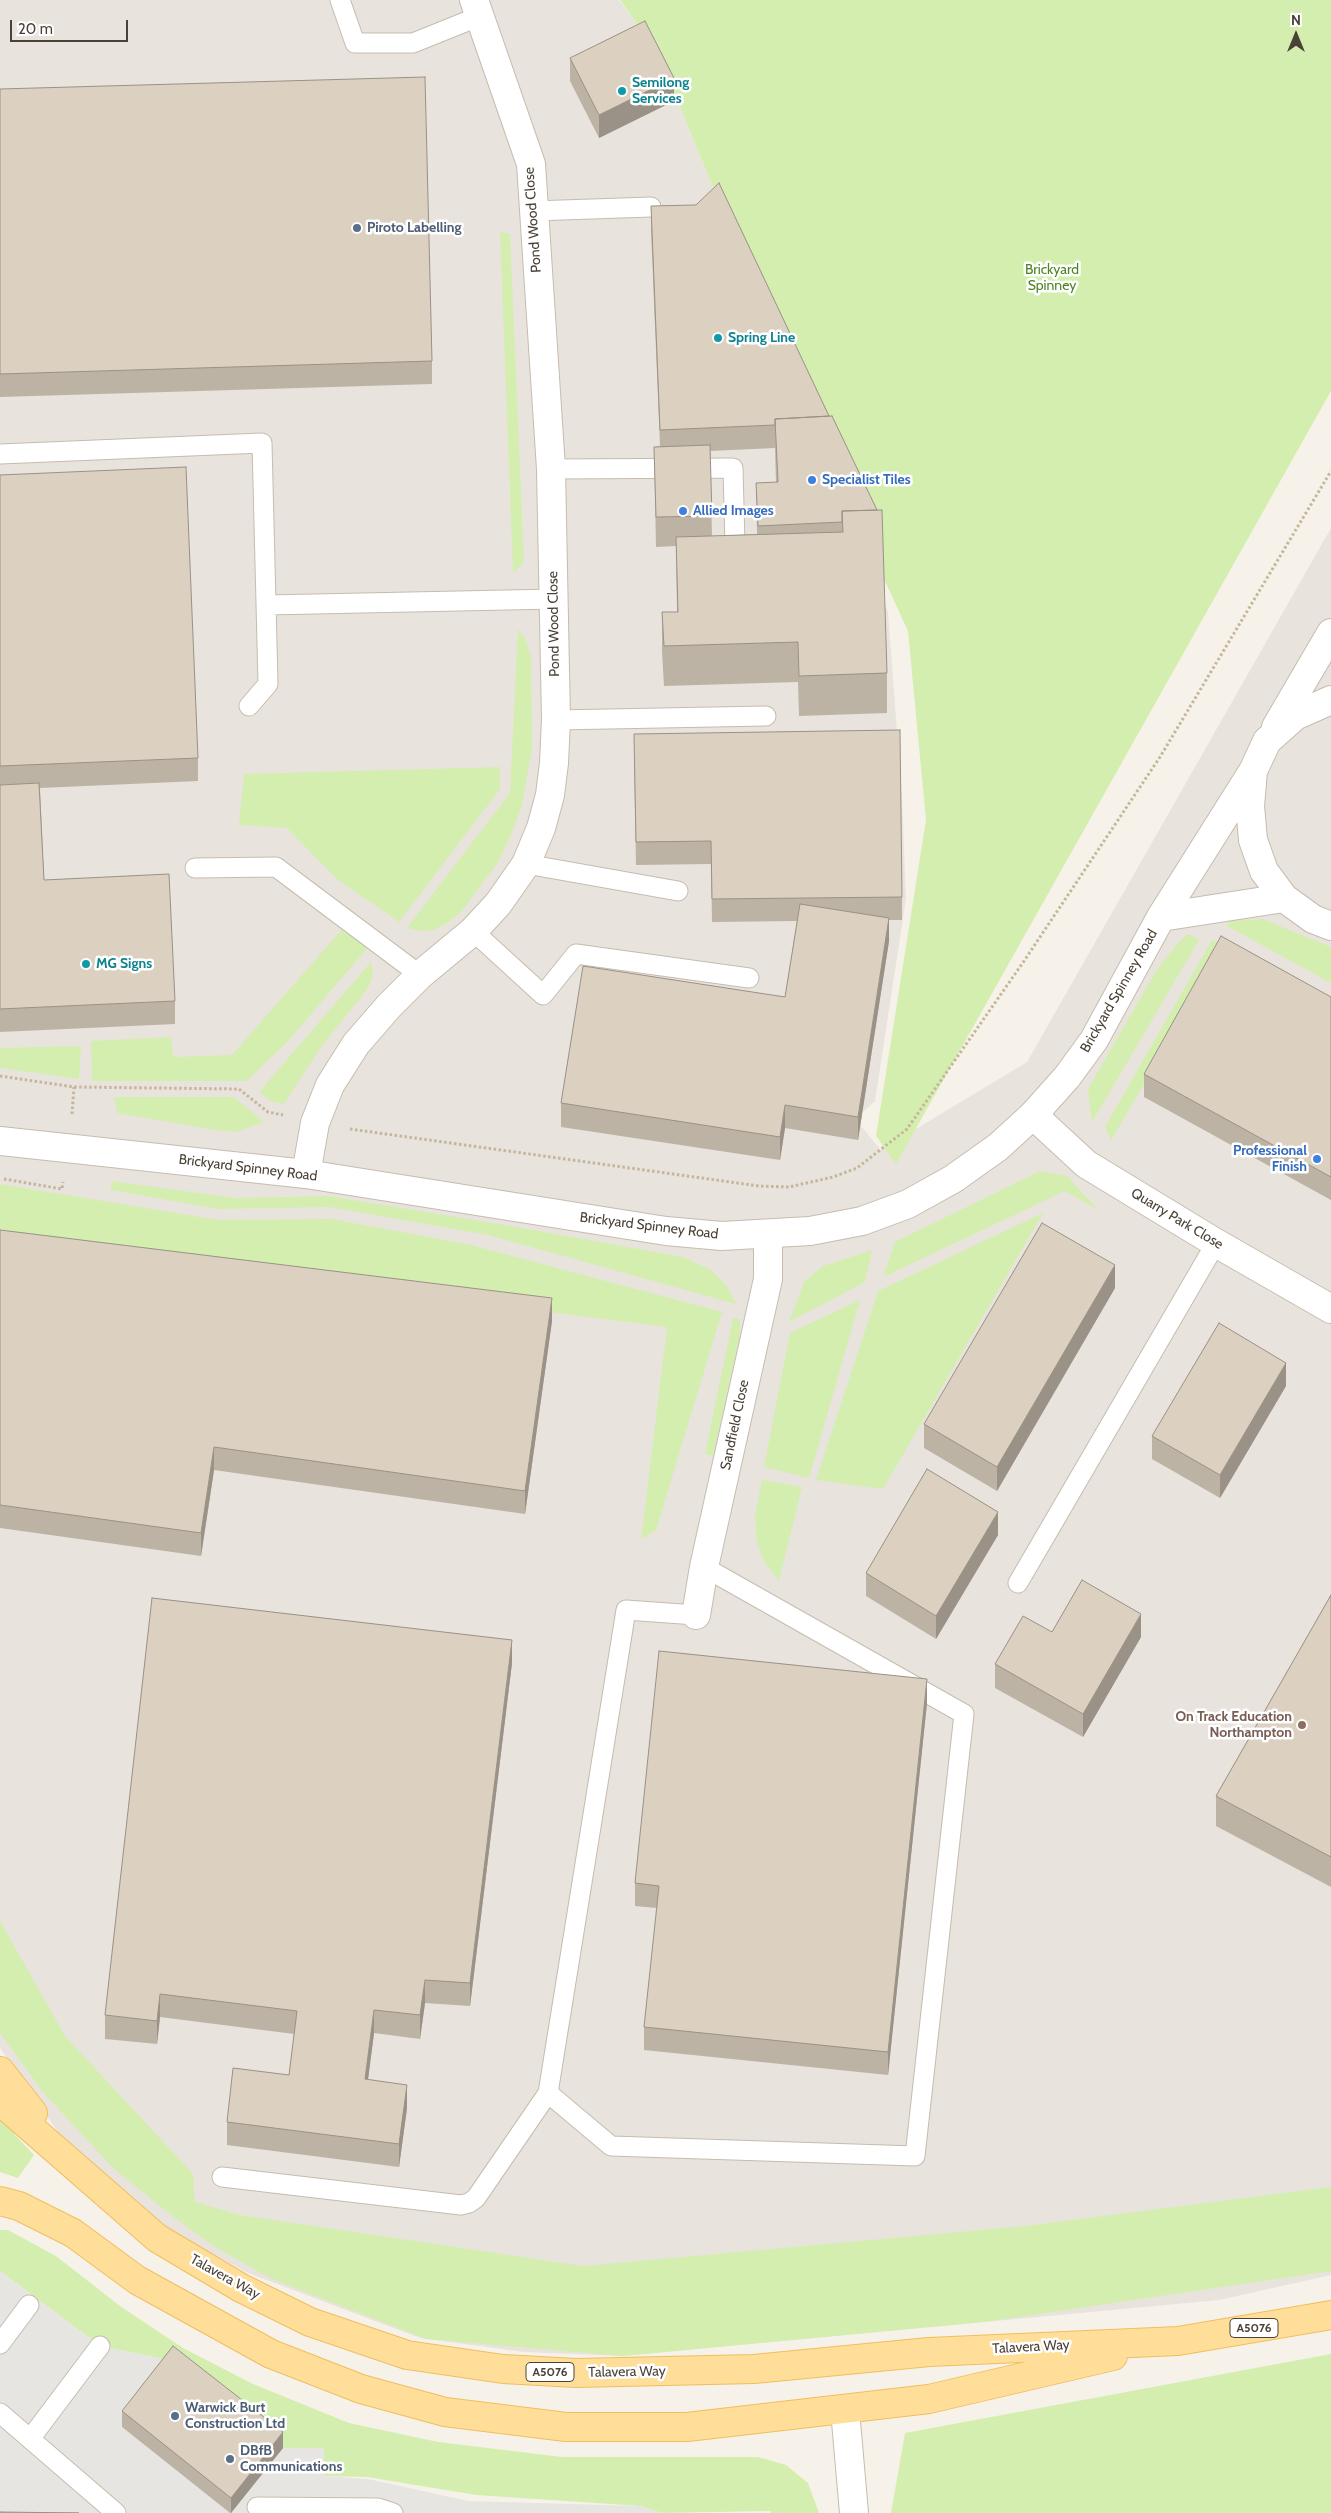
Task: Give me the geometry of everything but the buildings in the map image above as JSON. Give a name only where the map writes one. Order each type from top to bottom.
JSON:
[{"type":"main road","points":[[0,2071],[75,2167]]},
{"type":"main road","name":"Talavera Way","points":[[0,2101],[157,2238],[241,2288],[310,2322],[408,2355],[503,2369],[576,2373],[754,2369],[929,2352],[1178,2340],[1331,2315]]},
{"type":"main road","points":[[0,2200],[18,2206],[73,2233],[137,2280],[271,2354],[361,2390],[445,2412],[566,2427],[687,2427],[929,2399],[1178,2340]]},
{"type":"street","name":"Pond Wood Close","points":[[306,1174],[315,1123],[330,1085],[356,1044],[389,1006],[420,975],[473,932],[498,904],[526,864],[541,828],[550,795],[556,720],[551,469],[532,211],[531,164],[477,8]]},
{"type":"street","points":[[1331,632],[1267,741],[1253,771],[1250,806],[1253,840],[1264,871],[1284,898],[1313,919],[1331,926]]},
{"type":"street","points":[[1267,741],[1295,716],[1331,700]]},
{"type":"street","name":"Brickyard Spinney Road","points":[[0,1141],[306,1174],[666,1231],[722,1236],[768,1235],[810,1231],[862,1221],[908,1204],[953,1179],[998,1147],[1033,1116],[1067,1077],[1094,1040],[1161,917],[1253,771]]},
{"type":"street","name":"Brickyard Spinney Road","points":[[1161,917],[1284,898]]},
{"type":"street","name":"Quarry Park Close","points":[[1033,1116],[1086,1164],[1216,1243],[1331,1309]]},
{"type":"street","points":[[0,1129],[54,1146]]},
{"type":"street","name":"Sandfield Close","points":[[696,1615],[704,1567],[768,1278],[768,1235]]},
{"type":"street","points":[[845,2410],[854,2513]]},
{"type":"lane","points":[[340,0],[355,43],[413,43],[477,8]]},
{"type":"lane","points":[[532,211],[651,207]]},
{"type":"lane","points":[[0,454],[262,443],[268,684],[249,706]]},
{"type":"lane","points":[[551,469],[733,468],[735,545]]},
{"type":"lane","points":[[266,605],[554,600]]},
{"type":"lane","points":[[556,720],[766,716]]},
{"type":"lane","points":[[526,864],[678,891]]},
{"type":"lane","points":[[195,868],[276,867],[420,975]]},
{"type":"lane","points":[[473,932],[543,995],[576,954],[749,978]]},
{"type":"lane","points":[[1018,1583],[1216,1243]]},
{"type":"lane","points":[[548,2093],[611,2146],[915,2156],[964,1714],[704,1567]]},
{"type":"lane","points":[[222,2178],[461,2205],[469,2203],[476,2198],[548,2093],[626,1610],[696,1615]]},
{"type":"lane","points":[[0,2344],[29,2305]]},
{"type":"lane","points":[[30,2439],[100,2346]]},
{"type":"lane","points":[[0,2413],[116,2513]]},
{"type":"lane","points":[[257,2507],[378,2508],[393,2513]]},
{"type":"path","points":[[0,1178],[62,1189]]},
{"type":"shaded area","points":[[0,0],[619,0],[636,23],[680,107],[888,612],[902,798],[906,899],[875,1101],[855,1119],[881,1150],[1027,1062],[1331,528],[1331,2275],[1219,2300],[622,2356],[524,2352],[420,2338],[248,2273],[161,2226],[78,2161],[0,2048]]},
{"type":"shaded area","points":[[0,2271],[100,2346],[173,2361],[122,2427],[230,2513],[0,2513]]},
{"type":"shaded area","points":[[283,2448],[323,2448],[325,2476],[368,2479],[468,2501],[640,2506],[662,2513],[231,2513]]},
{"type":"green space","name":"Brickyard Spinney","points":[[620,0],[1331,0],[1331,391],[896,1164],[876,1136],[926,820],[908,631],[792,379],[680,107],[636,23]]},
{"type":"green space","points":[[500,232],[510,234],[524,562],[513,573]]},
{"type":"green space","points":[[518,629],[526,640],[531,657],[532,748],[522,805],[511,835],[498,862],[461,912],[434,930],[419,931],[407,928],[510,793]]},
{"type":"green space","points":[[500,767],[500,789],[399,922],[337,879],[287,828],[239,825],[244,774]]},
{"type":"green space","points":[[1263,919],[1331,947],[1331,983],[1227,926],[1230,921]]},
{"type":"green space","points":[[344,927],[369,946],[288,1041],[247,1081],[92,1081],[91,1041],[171,1037],[173,1057],[232,1055]]},
{"type":"green space","points":[[1188,934],[1199,940],[1092,1122],[1088,1089],[1156,971],[1177,944]]},
{"type":"green space","points":[[1212,940],[1225,947],[1111,1140],[1105,1127]]},
{"type":"green space","points":[[371,962],[373,975],[368,988],[321,1047],[284,1104],[272,1102],[259,1092]]},
{"type":"green space","points":[[81,1046],[79,1079],[0,1068],[0,1048]]},
{"type":"green space","points":[[114,1097],[234,1097],[264,1122],[236,1132],[215,1130],[117,1113]]},
{"type":"green space","points":[[1040,1171],[1067,1176],[1098,1210],[1065,1191],[883,1277],[895,1242]]},
{"type":"green space","points":[[111,1181],[235,1198],[329,1196],[683,1257],[711,1270],[727,1286],[736,1304],[488,1235],[329,1207],[218,1209],[111,1190]]},
{"type":"green space","points":[[0,1184],[218,1220],[332,1219],[471,1245],[722,1312],[656,1530],[641,1539],[667,1327],[0,1243]]},
{"type":"green space","points":[[1043,1213],[883,1489],[816,1480],[878,1291]]},
{"type":"green space","points":[[872,1250],[865,1282],[789,1322],[804,1282],[823,1266]]},
{"type":"green space","points":[[860,1300],[809,1478],[764,1467],[790,1333]]},
{"type":"green space","points":[[733,1318],[740,1319],[740,1334],[713,1456],[705,1454]]},
{"type":"green space","points":[[762,1480],[802,1487],[779,1581],[764,1561],[757,1543],[755,1515]]},
{"type":"green space","points":[[0,1921],[65,2036],[193,2174],[195,2202],[240,2215],[583,2266],[1025,2226],[1331,2187],[1331,2271],[984,2322],[622,2356],[426,2339],[272,2279],[215,2247],[171,2215],[113,2168],[43,2092],[0,2033]]},
{"type":"green space","points":[[0,2119],[34,2155],[18,2178],[0,2172]]},
{"type":"green space","points":[[0,2230],[8,2230],[56,2256],[120,2306],[183,2348],[253,2384],[349,2423],[438,2442],[562,2457],[758,2457],[786,2465],[808,2483],[819,2513],[771,2513],[771,2511],[662,2513],[640,2506],[476,2495],[367,2477],[325,2476],[323,2448],[283,2448],[173,2361],[100,2346],[0,2271]]},
{"type":"green space","points":[[1331,2354],[1331,2513],[891,2513],[905,2433]]},
{"type":"place","name":"Semilong Services","points":[[622,91]]},
{"type":"place","name":"Piroto Labelling","points":[[357,228]]},
{"type":"place","name":"Spring Line","points":[[718,338]]},
{"type":"place","name":"Specialist Tiles","points":[[812,480]]},
{"type":"place","name":"Allied Images","points":[[683,511]]},
{"type":"place","name":"MG Signs","points":[[86,964]]},
{"type":"place","name":"Professional Finish","points":[[1317,1159]]},
{"type":"place","name":"On Track Education Northampton","points":[[1302,1725]]},
{"type":"place","name":"Warwick Burt Construction Ltd","points":[[175,2416]]},
{"type":"place","name":"DBfB Communications","points":[[230,2459]]}]
